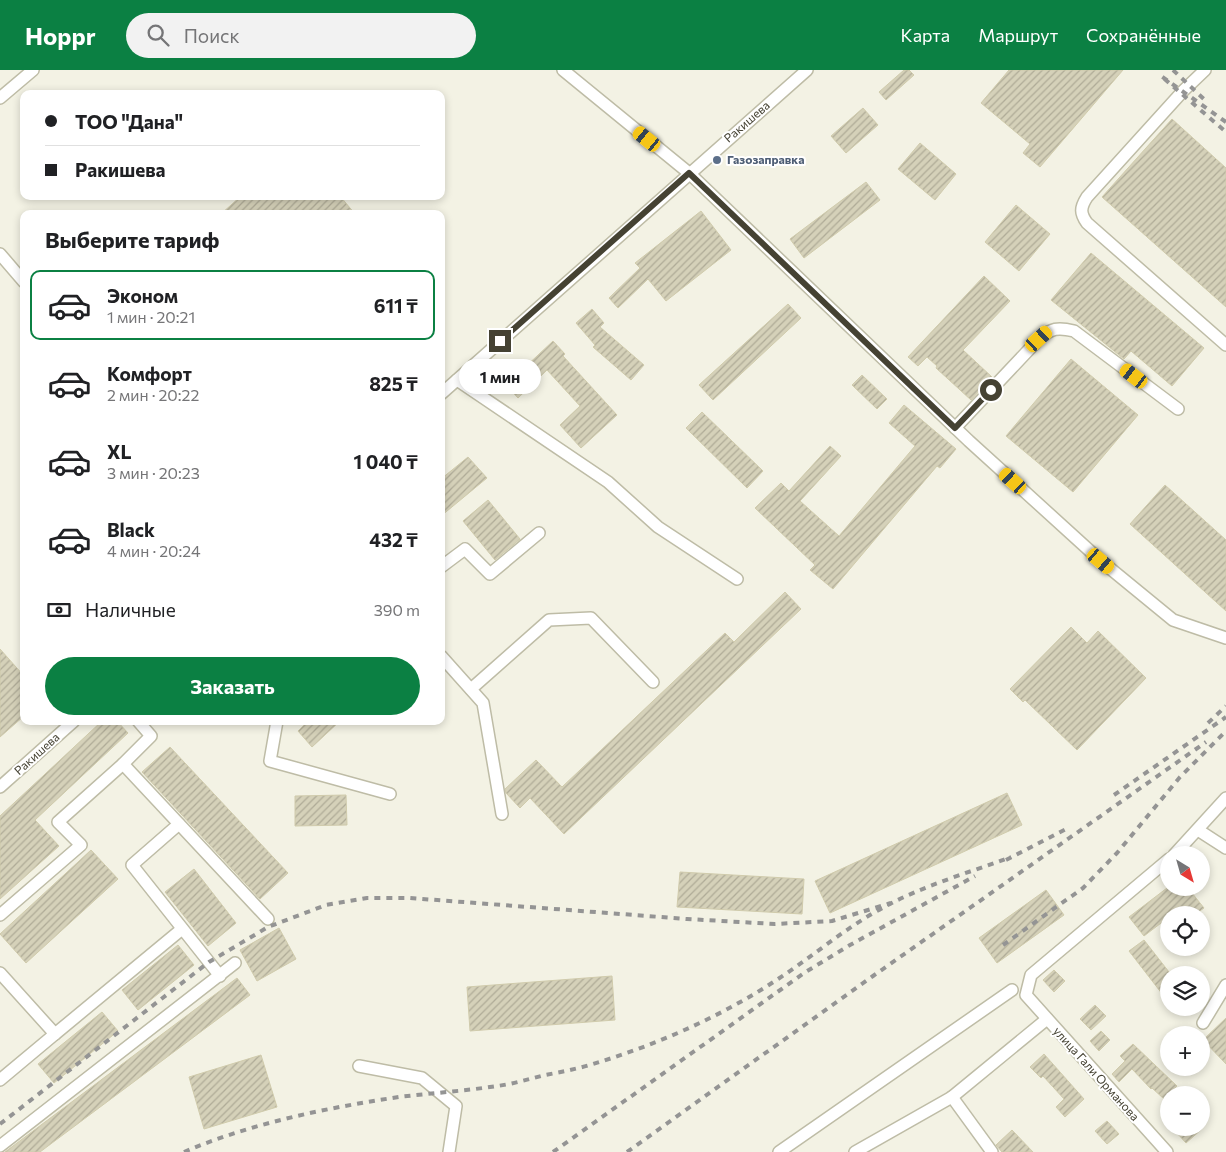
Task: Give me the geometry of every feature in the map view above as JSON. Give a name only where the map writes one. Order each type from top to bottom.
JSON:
[{"type":"street","points":[[563,70],[689,173],[955,428],[1101,561],[1173,620],[1226,638]]},
{"type":"street","name":"Ракишева","points":[[445,390],[807,70]]},
{"type":"street","points":[[1205,70],[1087,197],[1081,207],[1081,215],[1086,224],[1226,345]]},
{"type":"street","points":[[0,98],[29,71]]},
{"type":"street","points":[[0,254],[20,277]]},
{"type":"street","points":[[955,428],[1039,339],[1047,332],[1061,327],[1074,331],[1178,409]]},
{"type":"street","points":[[457,380],[608,482],[658,527],[737,579]]},
{"type":"street","points":[[445,564],[465,549],[490,574],[539,533]]},
{"type":"street","points":[[471,690],[549,620],[591,618],[653,682]]},
{"type":"street","points":[[445,661],[483,703],[502,814]]},
{"type":"street","name":"Ракишева","points":[[0,787],[70,725]]},
{"type":"street","points":[[0,916],[81,845],[58,822],[123,764],[151,736],[141,725]]},
{"type":"street","points":[[276,725],[270,761],[390,794]]},
{"type":"street","points":[[123,764],[268,919]]},
{"type":"street","points":[[1183,846],[1226,798]]},
{"type":"street","points":[[179,824],[132,866],[220,976]]},
{"type":"street","points":[[1198,830],[1226,848]]},
{"type":"street","name":"улица Гали Орманова","points":[[1160,867],[1031,975],[1026,995],[1167,1152]]},
{"type":"street","points":[[0,1080],[182,929]]},
{"type":"street","points":[[0,1146],[236,963]]},
{"type":"street","points":[[0,973],[55,1034]]},
{"type":"street","points":[[1203,1023],[1226,985]]},
{"type":"street","points":[[779,1152],[1012,990]]},
{"type":"street","points":[[855,1152],[952,1097],[1047,1019]]},
{"type":"street","points":[[358,1066],[422,1078],[456,1106],[449,1152]]},
{"type":"street","points":[[952,1097],[992,1152]]},
{"type":"building","points":[[904,70],[909,70],[914,75],[886,100],[879,92]]},
{"type":"building","points":[[1009,70],[1123,70],[1040,167],[1023,153],[1030,144],[981,103]]},
{"type":"building","points":[[863,108],[878,125],[846,153],[831,136]]},
{"type":"building","points":[[1172,119],[1226,168],[1226,307],[1102,197]]},
{"type":"building","points":[[920,143],[956,174],[935,200],[898,169]]},
{"type":"building","points":[[866,182],[880,200],[804,258],[790,239]]},
{"type":"building","points":[[237,200],[343,200],[352,210],[225,210]]},
{"type":"building","points":[[1016,205],[1050,234],[1019,271],[985,242]]},
{"type":"building","points":[[701,211],[731,250],[666,301],[648,279],[618,308],[609,298],[640,268],[635,263]]},
{"type":"building","points":[[1091,253],[1204,348],[1172,386],[1131,351],[1124,359],[1051,300]]},
{"type":"building","points":[[984,276],[1010,301],[963,350],[992,377],[971,400],[936,368],[937,366],[927,357],[918,366],[908,357]]},
{"type":"building","points":[[788,304],[801,318],[713,400],[699,385]]},
{"type":"building","points":[[592,309],[604,323],[600,327],[644,365],[631,380],[593,347],[595,345],[576,323]]},
{"type":"building","points":[[553,341],[565,354],[563,356],[617,415],[581,448],[560,425],[580,406],[547,370],[518,398],[506,385]]},
{"type":"building","points":[[1071,359],[1138,415],[1073,492],[1006,436]]},
{"type":"building","points":[[862,375],[887,399],[877,409],[852,385]]},
{"type":"building","points":[[904,405],[956,449],[940,468],[937,466],[833,589],[810,570],[815,565],[755,508],[781,483],[789,491],[830,446],[841,456],[800,501],[839,536],[915,446],[889,423]]},
{"type":"building","points":[[702,412],[763,471],[747,488],[686,428]]},
{"type":"building","points":[[468,457],[487,478],[445,513],[445,476]]},
{"type":"building","points":[[1165,485],[1226,540],[1226,611],[1130,524]]},
{"type":"building","points":[[488,500],[520,539],[495,560],[463,521]]},
{"type":"building","points":[[785,592],[801,609],[564,834],[530,798],[520,808],[506,793],[505,789],[536,760],[562,787],[725,633],[734,642]]},
{"type":"building","points":[[1071,627],[1087,643],[1098,631],[1146,678],[1077,750],[1025,700],[1023,702],[1010,689]]},
{"type":"building","points":[[0,649],[20,672],[20,720],[0,737]]},
{"type":"building","points":[[98,725],[121,725],[128,733],[35,820],[59,846],[0,899],[0,816]]},
{"type":"building","points":[[304,725],[336,725],[312,747],[298,731]]},
{"type":"building","points":[[170,747],[288,873],[260,899],[142,772]]},
{"type":"building","points":[[1007,793],[1022,825],[830,913],[815,881]]},
{"type":"building","points":[[346,795],[347,825],[295,826],[295,796]]},
{"type":"building","points":[[91,850],[118,879],[26,963],[0,934]]},
{"type":"building","points":[[194,869],[236,923],[208,946],[165,892]]},
{"type":"building","points":[[680,872],[804,879],[802,914],[677,907]]},
{"type":"building","points":[[1046,890],[1064,915],[997,963],[979,938]]},
{"type":"building","points":[[1160,893],[1160,896],[1194,896],[1202,906],[1160,906],[1160,924],[1144,936],[1129,917]]},
{"type":"building","points":[[279,928],[296,959],[257,981],[240,950]]},
{"type":"building","points":[[1144,940],[1164,966],[1160,966],[1160,991],[1129,951]]},
{"type":"building","points":[[178,945],[194,965],[138,1010],[122,990]]},
{"type":"building","points":[[1054,970],[1065,981],[1054,992],[1043,980]]},
{"type":"building","points":[[612,976],[615,1020],[470,1031],[467,987]]},
{"type":"building","points":[[237,978],[250,995],[40,1152],[5,1152]]},
{"type":"building","points":[[1095,1005],[1106,1016],[1091,1030],[1080,1019]]},
{"type":"building","points":[[102,1012],[118,1031],[54,1083],[38,1064]]},
{"type":"building","points":[[1226,1018],[1226,1064],[1210,1047],[1210,1033]]},
{"type":"building","points":[[1101,1031],[1110,1040],[1099,1051],[1090,1041]]},
{"type":"building","points":[[1133,1044],[1160,1070],[1160,1076],[1167,1076],[1177,1086],[1160,1086],[1160,1095],[1151,1089],[1132,1069],[1119,1082],[1112,1074],[1125,1061],[1120,1056]]},
{"type":"building","points":[[1044,1054],[1084,1099],[1065,1117],[1056,1107],[1064,1099],[1043,1076],[1041,1078],[1030,1067]]},
{"type":"building","points":[[261,1055],[277,1107],[204,1129],[189,1077]]},
{"type":"building","points":[[1107,1121],[1119,1134],[1107,1144],[1095,1131]]},
{"type":"building","points":[[1012,1130],[1033,1152],[1002,1152],[996,1145]]},
{"type":"building","points":[[1180,1136],[1194,1136],[1186,1143]]},
{"type":"railway","points":[[1173,70],[1207,102]]},
{"type":"railway","points":[[1226,122],[1161,76],[1226,132]]},
{"type":"railway","points":[[1208,723],[1226,706]]},
{"type":"railway","points":[[1114,795],[1226,717]]},
{"type":"railway","points":[[1003,945],[1083,888],[1117,853],[1180,777],[1226,731]]},
{"type":"railway","points":[[627,1152],[1206,742]]},
{"type":"railway","points":[[1006,860],[1070,827]]},
{"type":"railway","points":[[184,1152],[236,1133],[290,1118],[344,1106],[399,1097],[509,1084],[587,1066],[640,1048],[687,1029],[754,994],[860,921],[890,904],[934,884],[1011,857]]},
{"type":"railway","points":[[553,1152],[804,973],[850,945],[975,876]]},
{"type":"railway","points":[[0,1124],[209,962],[268,927],[326,905],[367,898],[410,898],[775,924],[832,921],[891,903]]},
{"type":"place","name":"Газозаправка","points":[[717,160]]},
{"type":"route","points":[[500,341],[689,173],[955,428],[991,390]]}]
